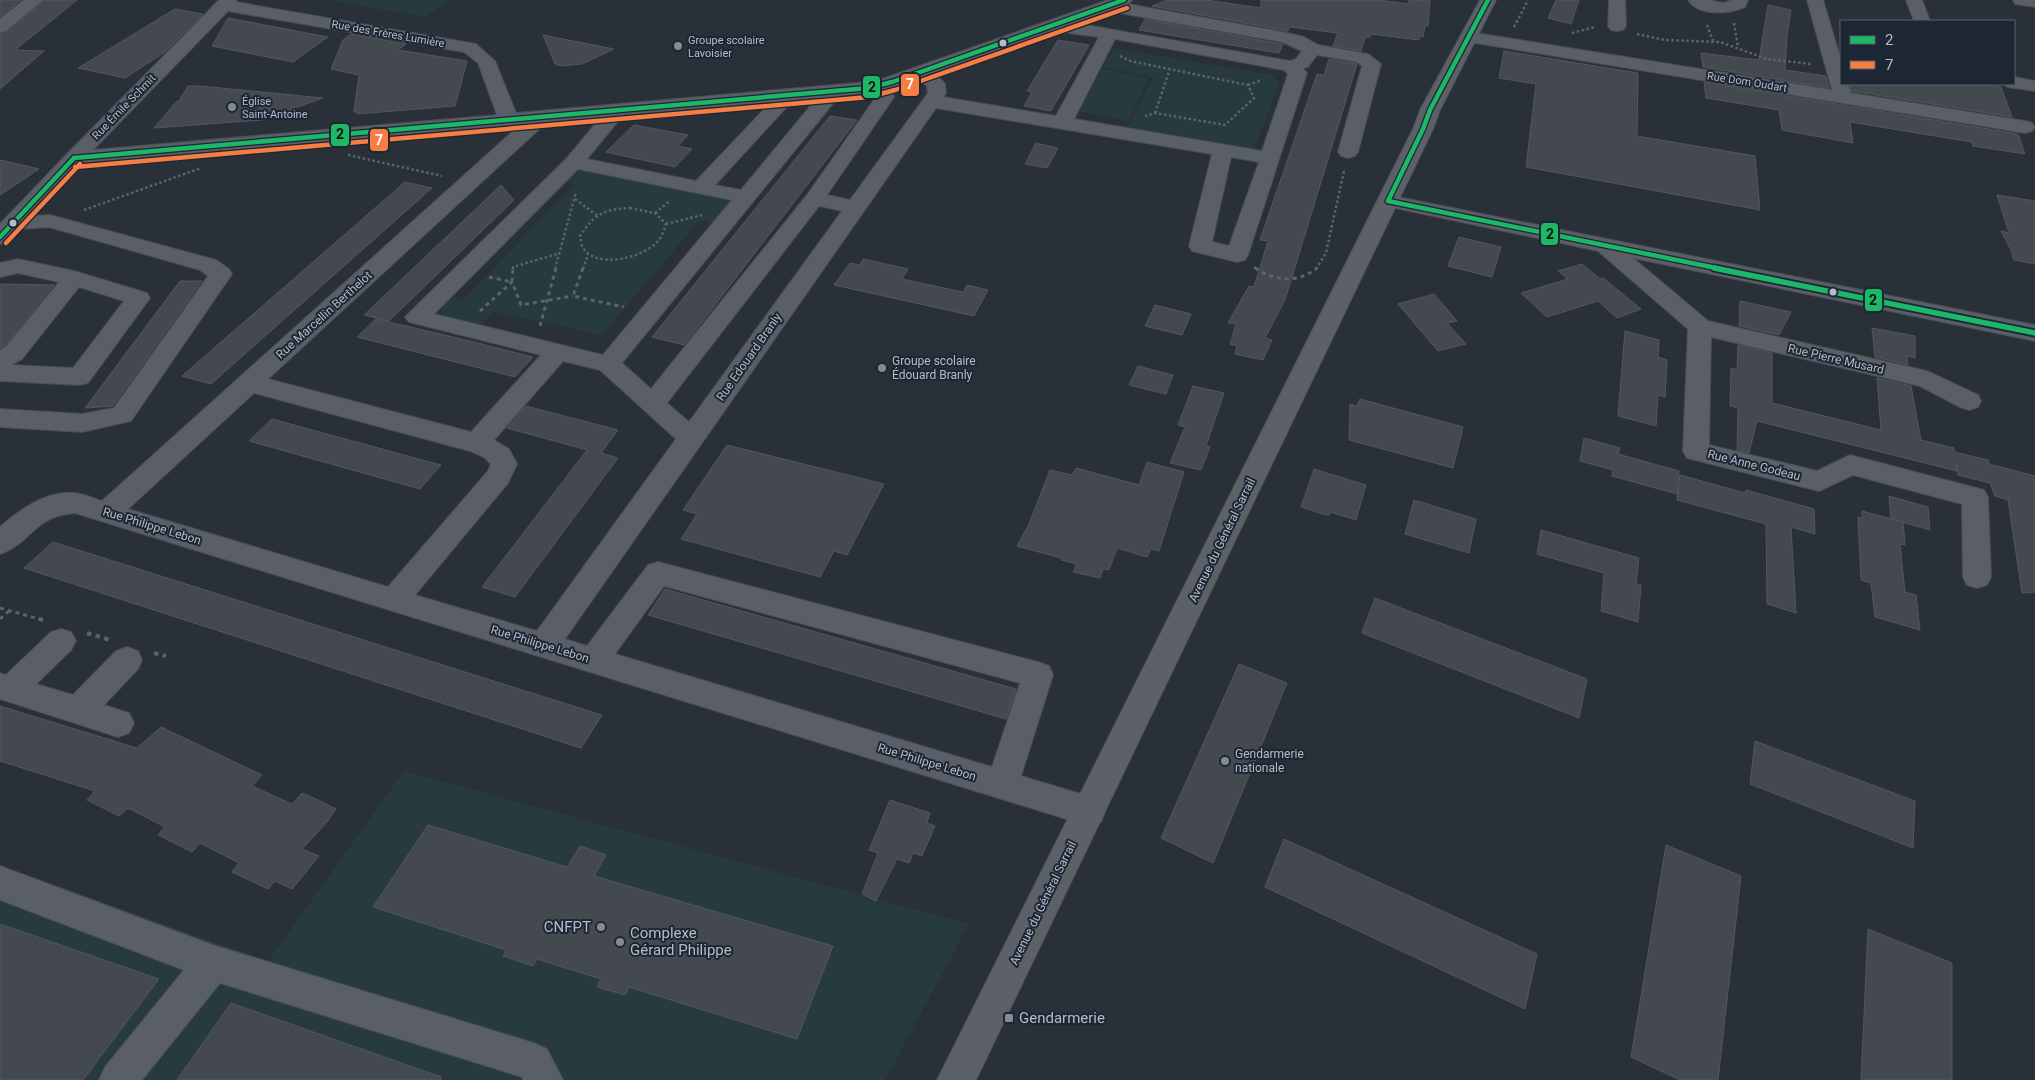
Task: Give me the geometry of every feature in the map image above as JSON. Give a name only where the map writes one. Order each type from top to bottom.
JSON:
[{"type":"main road","name":"Avenue du Général Sarrail","points":[[956,1080],[1388,201],[1423,129],[1430,110],[1488,0]]},
{"type":"street","points":[[0,27],[35,0]]},
{"type":"street","points":[[1616,26],[1617,0]]},
{"type":"street","points":[[1696,0],[1705,5],[1718,8],[1736,4]]},
{"type":"street","points":[[1816,0],[1835,60],[1840,84]]},
{"type":"street","points":[[1914,0],[1922,20]]},
{"type":"street","points":[[2021,0],[2035,2]]},
{"type":"street","points":[[74,158],[787,96],[880,85],[1119,2],[1283,37],[1298,41],[1313,49],[1362,58],[1372,64],[1348,152]]},
{"type":"street","name":"Rue des Frères Lumière","points":[[227,3],[470,48],[486,61],[509,120]]},
{"type":"street","name":"Rue Émile Schmit","points":[[7,230],[74,158],[227,3]]},
{"type":"street","points":[[1051,26],[1106,40],[1290,66],[1302,63],[1313,49]]},
{"type":"street","points":[[1470,34],[1508,38],[1533,33],[1560,36]]},
{"type":"street","name":"Rue Dom Oudart","points":[[1470,34],[2025,127]]},
{"type":"street","points":[[1062,123],[1106,40]]},
{"type":"street","points":[[1224,150],[1200,246],[1237,255],[1298,73],[1290,66]]},
{"type":"street","points":[[922,71],[938,88],[931,101],[1270,158]]},
{"type":"street","points":[[653,404],[814,199],[885,97],[880,85]]},
{"type":"street","points":[[1840,85],[1843,98]]},
{"type":"street","points":[[608,364],[833,91]]},
{"type":"street","points":[[694,187],[787,96]]},
{"type":"street","name":"Rue Edouard Branly","points":[[544,645],[931,101]]},
{"type":"street","points":[[617,110],[571,165],[417,317],[608,364],[691,438]]},
{"type":"street","name":"Rue Marcellin Berthelot","points":[[107,512],[541,117]]},
{"type":"street","points":[[571,165],[746,197]]},
{"type":"street","points":[[814,199],[856,207]]},
{"type":"street","points":[[1388,201],[2035,333]]},
{"type":"street","points":[[0,418],[82,423],[122,415],[221,274],[208,265],[50,222],[7,230]]},
{"type":"street","points":[[1604,244],[1700,327]]},
{"type":"street","points":[[0,270],[18,266],[74,278],[138,298],[79,377],[0,373]]},
{"type":"street","points":[[0,361],[14,353],[74,278]]},
{"type":"street","name":"Rue Pierre Musard","points":[[1700,327],[1927,379],[1969,401]]},
{"type":"street","name":"Rue Anne Godeau","points":[[1700,327],[1696,450],[1819,481],[1850,465],[1975,497],[1977,577]]},
{"type":"street","points":[[476,444],[558,351]]},
{"type":"street","points":[[249,383],[476,444],[495,450],[502,456],[504,464],[499,476],[394,600]]},
{"type":"street","name":"Rue Philippe Lebon","points":[[0,543],[21,523],[50,506],[75,503],[1089,811]]},
{"type":"street","points":[[594,660],[658,573],[1038,675],[1002,785]]},
{"type":"street","points":[[6,688],[61,641]]},
{"type":"street","points":[[78,710],[126,660]]},
{"type":"street","points":[[6,688],[118,723]]},
{"type":"street","points":[[0,883],[214,963],[534,1062],[544,1080]]},
{"type":"street","points":[[118,1080],[214,963]]},
{"type":"path","points":[[1508,38],[1528,0]]},
{"type":"path","points":[[1736,4],[1738,47]]},
{"type":"path","points":[[1560,36],[1602,25],[1616,26],[1646,38],[1668,42],[1713,41],[1738,47],[1762,58],[1835,60]]},
{"type":"path","points":[[1102,130],[1155,113],[1225,125],[1254,98],[1248,85],[1130,61],[1106,40]]},
{"type":"path","points":[[1155,113],[1170,69]]},
{"type":"path","points":[[1237,255],[1261,273],[1279,280],[1295,280],[1312,273],[1324,258],[1348,152]]},
{"type":"path","points":[[347,154],[469,182]]},
{"type":"path","points":[[534,345],[579,182],[571,165]]},
{"type":"path","points":[[50,222],[207,166]]},
{"type":"path","points":[[655,214],[694,187]]},
{"type":"path","points":[[575,198],[598,216]]},
{"type":"path","points":[[621,209],[642,209],[655,214],[666,224],[666,232],[658,244],[648,251],[632,256],[600,260],[588,254],[582,246],[580,236],[590,221],[604,212],[621,209]]},
{"type":"path","points":[[560,253],[513,267],[512,282],[521,305],[573,296],[651,312]]},
{"type":"path","points":[[573,296],[588,254]]},
{"type":"path","points":[[463,271],[512,282]]},
{"type":"path","points":[[461,328],[512,282]]},
{"type":"path","points":[[0,619],[9,611]]},
{"type":"green space","points":[[328,0],[448,0],[426,17]]},
{"type":"green space","points":[[1114,48],[1271,75],[1279,83],[1254,150],[1127,128],[1153,77],[1103,67]]},
{"type":"green space","points":[[1102,69],[1149,78],[1129,121],[1078,111]]},
{"type":"green space","points":[[578,168],[727,199],[731,205],[715,223],[699,221],[602,335],[494,312],[478,327],[449,320],[442,312],[442,304],[450,296],[463,300],[575,185],[563,182]]},
{"type":"green space","name":"Complexe Gérard Philippe","points":[[404,771],[969,924],[885,1080],[0,1080],[0,865],[268,961]]},
{"type":"building","points":[[0,0],[21,0],[0,17]]},
{"type":"building","points":[[45,0],[77,0],[15,50],[44,51],[0,89],[0,34],[7,32]]},
{"type":"building","points":[[1167,0],[1206,0],[1261,8],[1261,0],[1378,0],[1409,4],[1409,0],[1430,0],[1428,26],[1425,26],[1423,37],[1419,36],[1419,40],[1371,34],[1370,37],[1365,37],[1361,51],[1333,46],[1338,33],[1290,27],[1288,31],[1152,6]]},
{"type":"building","points":[[1556,0],[1579,0],[1571,24],[1548,18]]},
{"type":"building","points":[[1768,5],[1791,10],[1785,70],[1826,76],[1829,88],[1703,67],[1701,53],[1759,60]]},
{"type":"building","points":[[175,9],[203,14],[165,52],[125,78],[78,68]]},
{"type":"building","points":[[228,18],[328,37],[293,62],[212,46]]},
{"type":"building","points":[[1145,19],[1283,44],[1279,53],[1139,30]]},
{"type":"building","points":[[351,34],[406,44],[398,50],[467,61],[455,106],[357,114],[358,112],[354,112],[359,75],[331,69],[343,40]]},
{"type":"building","points":[[543,35],[614,49],[582,64],[561,66],[555,64]]},
{"type":"building","points":[[1058,40],[1089,45],[1051,111],[1024,106],[1032,92],[1027,91]]},
{"type":"building","points":[[1504,51],[1638,73],[1637,136],[1755,156],[1760,210],[1526,167],[1536,84],[1499,78]]},
{"type":"building","points":[[1329,59],[1357,64],[1285,300],[1265,338],[1272,340],[1263,360],[1235,354],[1237,346],[1230,344],[1236,324],[1228,323],[1249,286],[1254,287],[1268,241],[1260,240],[1317,74],[1324,75]]},
{"type":"building","points":[[1704,82],[2018,134],[2025,154],[1973,146],[1972,142],[1850,122],[1853,143],[1782,130],[1779,110],[1706,98]]},
{"type":"building","points":[[1850,85],[1988,85],[2001,87],[2012,117],[1852,91]]},
{"type":"building","name":"Église Saint-Antoine","points":[[188,86],[323,98],[262,120],[154,128],[176,102],[179,101]]},
{"type":"building","points":[[830,116],[857,120],[689,339],[684,345],[652,337]]},
{"type":"building","points":[[634,125],[688,135],[678,146],[692,149],[675,167],[606,152]]},
{"type":"building","points":[[1036,143],[1058,148],[1047,168],[1025,164]]},
{"type":"building","points":[[0,160],[14,163],[39,169],[0,195]]},
{"type":"building","points":[[405,182],[432,188],[211,384],[182,376]]},
{"type":"building","points":[[501,185],[514,200],[389,321],[364,315]]},
{"type":"building","points":[[1997,195],[2035,201],[2035,264],[2014,260],[2001,231],[2009,233]]},
{"type":"building","points":[[1459,237],[1501,247],[1492,277],[1448,266]]},
{"type":"building","points":[[863,259],[908,269],[902,279],[963,292],[967,285],[988,290],[974,316],[834,285],[850,263],[860,265]]},
{"type":"building","points":[[1582,264],[1600,279],[1603,278],[1641,309],[1617,318],[1598,301],[1547,317],[1521,293],[1568,279],[1558,271]]},
{"type":"building","points":[[180,281],[202,281],[113,406],[85,408]]},
{"type":"building","points":[[0,284],[54,285],[5,346],[0,348]]},
{"type":"building","points":[[1434,294],[1457,321],[1447,323],[1466,344],[1438,351],[1398,304]]},
{"type":"building","points":[[1740,301],[1791,312],[1779,335],[1739,326]]},
{"type":"building","points":[[1155,305],[1191,314],[1182,335],[1145,326]]},
{"type":"building","points":[[376,319],[533,357],[515,377],[357,337]]},
{"type":"building","points":[[1872,328],[1915,336],[1915,358],[1907,356],[1908,365],[1875,357]]},
{"type":"building","points":[[1625,331],[1659,340],[1658,357],[1667,360],[1665,397],[1658,395],[1656,426],[1618,416]]},
{"type":"building","points":[[1738,345],[1772,353],[1772,403],[1881,430],[1877,378],[1911,386],[1921,440],[1954,448],[1954,452],[1988,460],[1989,464],[2035,476],[2035,592],[2022,593],[2008,500],[1995,496],[1990,483],[1958,475],[1956,464],[1957,471],[1757,421],[1749,453],[1737,450],[1738,408],[1730,406],[1731,368],[1737,370]]},
{"type":"building","points":[[1138,366],[1173,375],[1166,394],[1129,385]]},
{"type":"building","points":[[1193,386],[1224,393],[1206,446],[1210,447],[1201,470],[1170,463],[1185,427],[1178,425]]},
{"type":"building","points":[[1360,399],[1463,427],[1453,468],[1349,440],[1350,404],[1357,406]]},
{"type":"building","points":[[526,406],[618,430],[601,453],[618,458],[515,597],[482,587],[587,450],[507,428]]},
{"type":"building","points":[[272,419],[441,465],[420,489],[249,441]]},
{"type":"building","points":[[1584,438],[1620,448],[1618,454],[1679,471],[1677,494],[1612,476],[1613,470],[1580,461]]},
{"type":"building","points":[[727,445],[884,484],[847,555],[834,551],[820,577],[681,539],[697,514],[683,510]]},
{"type":"building","points":[[1147,462],[1184,472],[1159,551],[1151,549],[1147,557],[1117,548],[1109,570],[1103,569],[1100,578],[1073,572],[1077,564],[1017,546],[1029,524],[1050,470],[1072,475],[1076,468],[1139,485]]},
{"type":"building","points":[[1314,469],[1366,485],[1356,520],[1330,512],[1329,515],[1326,515],[1301,507]]},
{"type":"building","points":[[1680,475],[1745,493],[1746,490],[1814,509],[1815,534],[1791,527],[1796,613],[1767,604],[1766,524],[1677,500]]},
{"type":"building","points":[[1889,496],[1928,507],[1930,530],[1891,519]]},
{"type":"building","points":[[1414,500],[1476,519],[1469,553],[1405,534]]},
{"type":"building","points":[[1862,511],[1903,522],[1905,545],[1900,544],[1905,592],[1916,595],[1920,630],[1875,617],[1871,583],[1861,580],[1858,517],[1862,518]]},
{"type":"building","points":[[1541,530],[1639,558],[1636,584],[1641,585],[1638,622],[1601,611],[1604,573],[1537,554]]},
{"type":"building","points":[[53,542],[602,715],[581,748],[24,568]]},
{"type":"building","points":[[665,589],[1016,689],[1006,719],[648,615]]},
{"type":"building","points":[[1375,598],[1587,679],[1579,718],[1362,633]]},
{"type":"building","name":"Gendarmerie nationale","points":[[1239,664],[1287,683],[1213,863],[1161,838]]},
{"type":"building","points":[[0,706],[137,748],[161,727],[262,775],[252,786],[292,804],[302,793],[314,798],[336,809],[327,822],[302,849],[319,856],[292,889],[275,881],[268,889],[232,872],[239,863],[200,843],[192,852],[158,835],[165,827],[128,808],[119,816],[87,800],[95,791],[0,761]]},
{"type":"building","points":[[1755,741],[1915,801],[1913,848],[1750,784]]},
{"type":"building","points":[[890,800],[930,813],[927,823],[935,826],[922,856],[913,853],[909,863],[897,859],[876,901],[862,894],[878,853],[869,850]]},
{"type":"building","name":"CNFPT","points":[[428,825],[567,867],[580,846],[606,855],[594,876],[833,946],[797,1039],[629,987],[625,995],[597,987],[601,979],[537,959],[533,966],[503,956],[506,950],[373,907]]},
{"type":"building","points":[[1284,839],[1537,954],[1525,1009],[1265,887]]},
{"type":"building","points":[[1666,845],[1741,876],[1718,1080],[1680,1080],[1631,1057]]},
{"type":"building","points":[[0,924],[159,979],[83,1080],[0,1080]]},
{"type":"building","points":[[1868,929],[1952,963],[1952,1080],[1861,1080]]},
{"type":"building","points":[[231,1003],[441,1077],[441,1080],[177,1080]]},
{"type":"transit line","name":"2","points":[[74,158],[868,88],[892,82],[1124,0]]},
{"type":"transit line","name":"2","points":[[1388,201],[1423,129],[1430,110],[1488,0]]},
{"type":"transit line","name":"7","points":[[75,167],[869,97],[895,90],[1127,8]]},
{"type":"transit line","name":"2","points":[[0,237],[74,158]]},
{"type":"transit line","name":"7","points":[[6,243],[80,164]]},
{"type":"transit line","name":"2","points":[[1388,201],[2035,333]]},
{"type":"place","name":"Groupe scolaire Lavoisier","points":[[678,46]]},
{"type":"place","name":"Église Saint-Antoine","points":[[232,107]]},
{"type":"place","name":"Groupe scolaire Édouard Branly","points":[[882,368]]},
{"type":"place","name":"Gendarmerie nationale","points":[[1225,761]]},
{"type":"place","name":"CNFPT","points":[[601,927]]},
{"type":"place","name":"Complexe Gérard Philippe","points":[[620,942]]},
{"type":"place","name":"Gendarmerie","points":[[1009,1018]]}]
